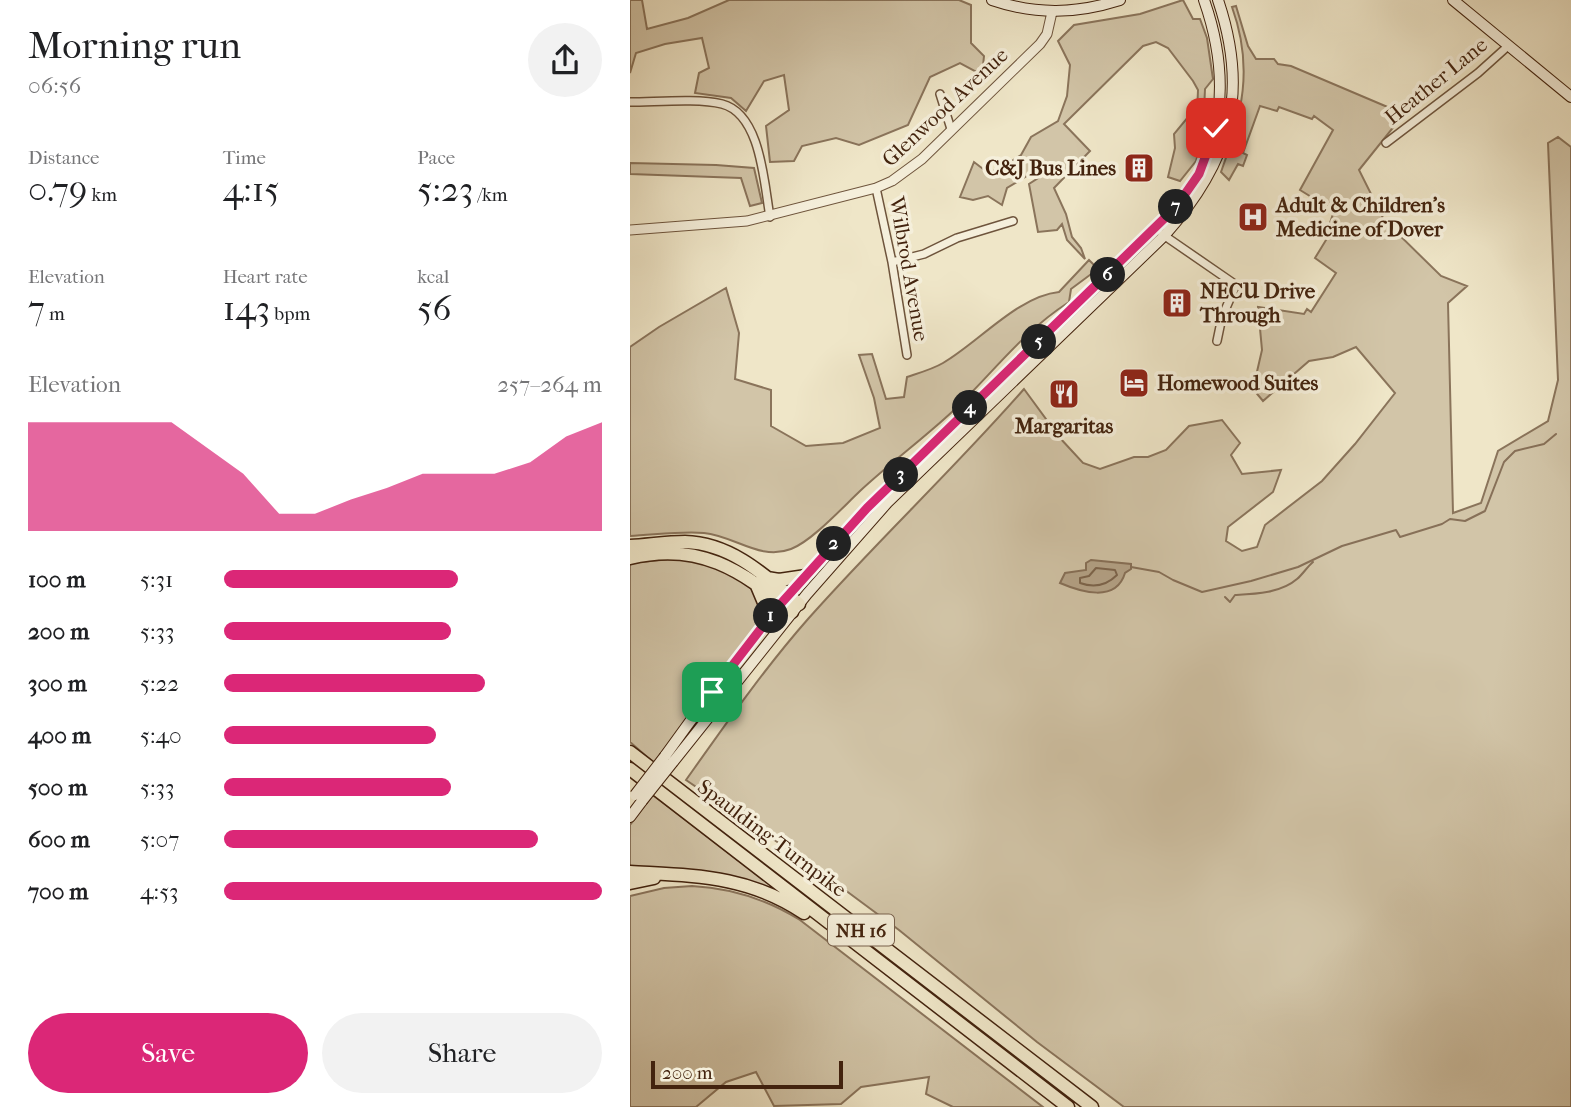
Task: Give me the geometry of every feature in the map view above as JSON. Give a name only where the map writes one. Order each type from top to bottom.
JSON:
[{"type":"highway","points":[[630,546],[686,542],[704,544],[735,556],[790,604]]},
{"type":"highway","points":[[630,558],[660,553],[695,555],[722,563],[761,581],[806,576]]},
{"type":"highway","points":[[761,581],[766,622]]},
{"type":"highway","name":"Spaulding Turnpike","points":[[630,752],[1092,1107]]},
{"type":"highway","name":"Spaulding Turnpike","points":[[630,769],[1068,1107]]},
{"type":"highway","points":[[630,872],[716,877],[753,886],[776,896],[828,929],[849,938]]},
{"type":"highway","points":[[630,883],[673,874]]},
{"type":"main road","points":[[992,0],[1020,8],[1052,12],[1080,10],[1120,0]]},
{"type":"main road","points":[[669,759],[766,622],[790,604],[806,576],[867,508],[1155,229],[1195,181],[1216,128],[1221,82],[1216,36],[1204,0]]},
{"type":"main road","points":[[630,817],[636,799],[790,604],[904,485],[1164,236],[1199,192],[1228,127],[1233,92],[1233,54],[1218,0]]},
{"type":"main road","points":[[1453,0],[1571,97]]},
{"type":"street","name":"Glenwood Avenue","points":[[630,230],[730,224],[876,188],[907,171],[1045,39],[1052,12]]},
{"type":"street","name":"Heather Lane","points":[[1386,143],[1478,73],[1508,46]]},
{"type":"street","points":[[940,94],[951,129]]},
{"type":"street","points":[[630,102],[713,102],[741,114],[750,126],[754,140],[770,216]]},
{"type":"street","name":"Wilbrod Avenue","points":[[876,188],[892,262],[907,355]]},
{"type":"street","points":[[892,262],[924,254],[957,238],[1013,221]]},
{"type":"street","points":[[1155,229],[1236,285],[1222,317],[1217,341]]},
{"type":"shaded area","points":[[630,0],[642,0],[647,29],[688,18],[729,0],[959,0],[971,5],[971,43],[984,56],[982,75],[960,63],[930,77],[908,125],[859,145],[836,138],[802,146],[794,161],[770,162],[766,126],[789,110],[784,75],[764,81],[746,111],[731,98],[695,93],[699,73],[709,68],[702,38],[665,44],[636,53],[630,73]]},
{"type":"shaded area","points":[[1183,0],[1193,19],[1200,19],[1207,38],[1213,79],[1205,89],[1204,111],[1209,117],[1196,161],[1180,181],[1168,177],[1175,148],[1174,134],[1188,117],[1197,114],[1198,90],[1168,48],[1156,42],[1143,46],[1064,124],[1090,151],[1054,188],[1066,214],[1072,237],[1081,248],[1085,259],[1067,240],[1062,224],[1057,230],[1038,232],[1029,184],[1046,173],[1045,165],[1007,188],[1002,205],[988,196],[973,200],[960,197],[974,162],[987,172],[998,170],[1021,155],[1031,137],[1058,121],[1067,96],[1070,65],[1058,41],[1074,25],[1140,14]]},
{"type":"shaded area","points":[[1236,6],[1248,46],[1256,59],[1274,59],[1278,64],[1291,66],[1404,114],[1359,170],[1384,220],[1441,276],[1467,286],[1448,303],[1453,513],[1481,503],[1498,451],[1548,421],[1558,380],[1548,143],[1558,137],[1571,147],[1571,1107],[1124,1107],[1037,1042],[899,930],[814,867],[686,780],[760,677],[808,619],[1024,389],[1060,438],[1083,463],[1100,469],[1134,457],[1148,457],[1166,450],[1189,426],[1222,420],[1240,443],[1231,455],[1242,474],[1281,470],[1273,492],[1228,527],[1226,541],[1242,551],[1257,547],[1265,525],[1322,481],[1395,393],[1356,347],[1333,357],[1309,361],[1263,401],[1253,389],[1262,350],[1258,307],[1304,314],[1307,309],[1311,312],[1336,273],[1315,258],[1334,227],[1330,223],[1334,211],[1300,190],[1333,130],[1314,116],[1312,119],[1279,107],[1277,111],[1260,106],[1243,153],[1247,155],[1243,166],[1238,164],[1229,180],[1221,172],[1235,130],[1243,91],[1243,50],[1232,7]]},
{"type":"shaded area","points":[[630,163],[754,168],[762,203],[750,206],[741,178],[630,174]]},
{"type":"shaded area","points":[[1089,260],[1098,269],[1071,289],[1069,302],[1036,327],[953,411],[799,545],[780,552],[769,552],[704,533],[630,536],[630,347],[659,327],[726,288],[739,333],[735,379],[771,390],[771,426],[806,446],[843,443],[880,428],[874,398],[859,355],[872,354],[886,399],[904,397],[907,377],[943,363],[1028,302],[1059,292]]},
{"type":"shaded area","points":[[682,558],[728,573],[749,586],[761,605],[761,616],[760,622],[654,763],[630,742],[630,563]]},
{"type":"shaded area","points":[[653,795],[777,890],[775,892],[630,869],[630,825]]},
{"type":"shaded area","points":[[692,886],[721,889],[748,896],[800,920],[1043,1107],[953,1107],[926,1094],[929,1077],[861,1087],[841,1104],[774,1106],[756,1072],[726,1082],[696,1107],[630,1107],[630,896],[664,888]]},
{"type":"water","points":[[1091,560],[1131,564],[1131,569],[1114,588],[1106,592],[1087,592],[1060,583],[1065,573],[1086,570],[1086,563]]},
{"type":"waterway","points":[[1131,567],[1159,572],[1202,592],[1298,567],[1342,546],[1396,530],[1400,537],[1450,519],[1465,521],[1485,511],[1504,462],[1515,451],[1544,444],[1556,434]]},
{"type":"waterway","points":[[1225,597],[1230,602],[1235,595],[1268,592],[1291,584],[1313,562]]},
{"type":"place","name":"C&J Bus Lines","points":[[1139,168]]},
{"type":"place","name":"Adult & Children's Medicine of Dover","points":[[1253,217]]},
{"type":"place","name":"NECU Drive Through","points":[[1177,303]]},
{"type":"place","name":"Homewood Suites","points":[[1134,383]]},
{"type":"place","name":"Margaritas","points":[[1064,394]]},
{"type":"route","points":[[712,692],[776,609],[867,508],[1176,207],[1199,174],[1216,128]]}]
